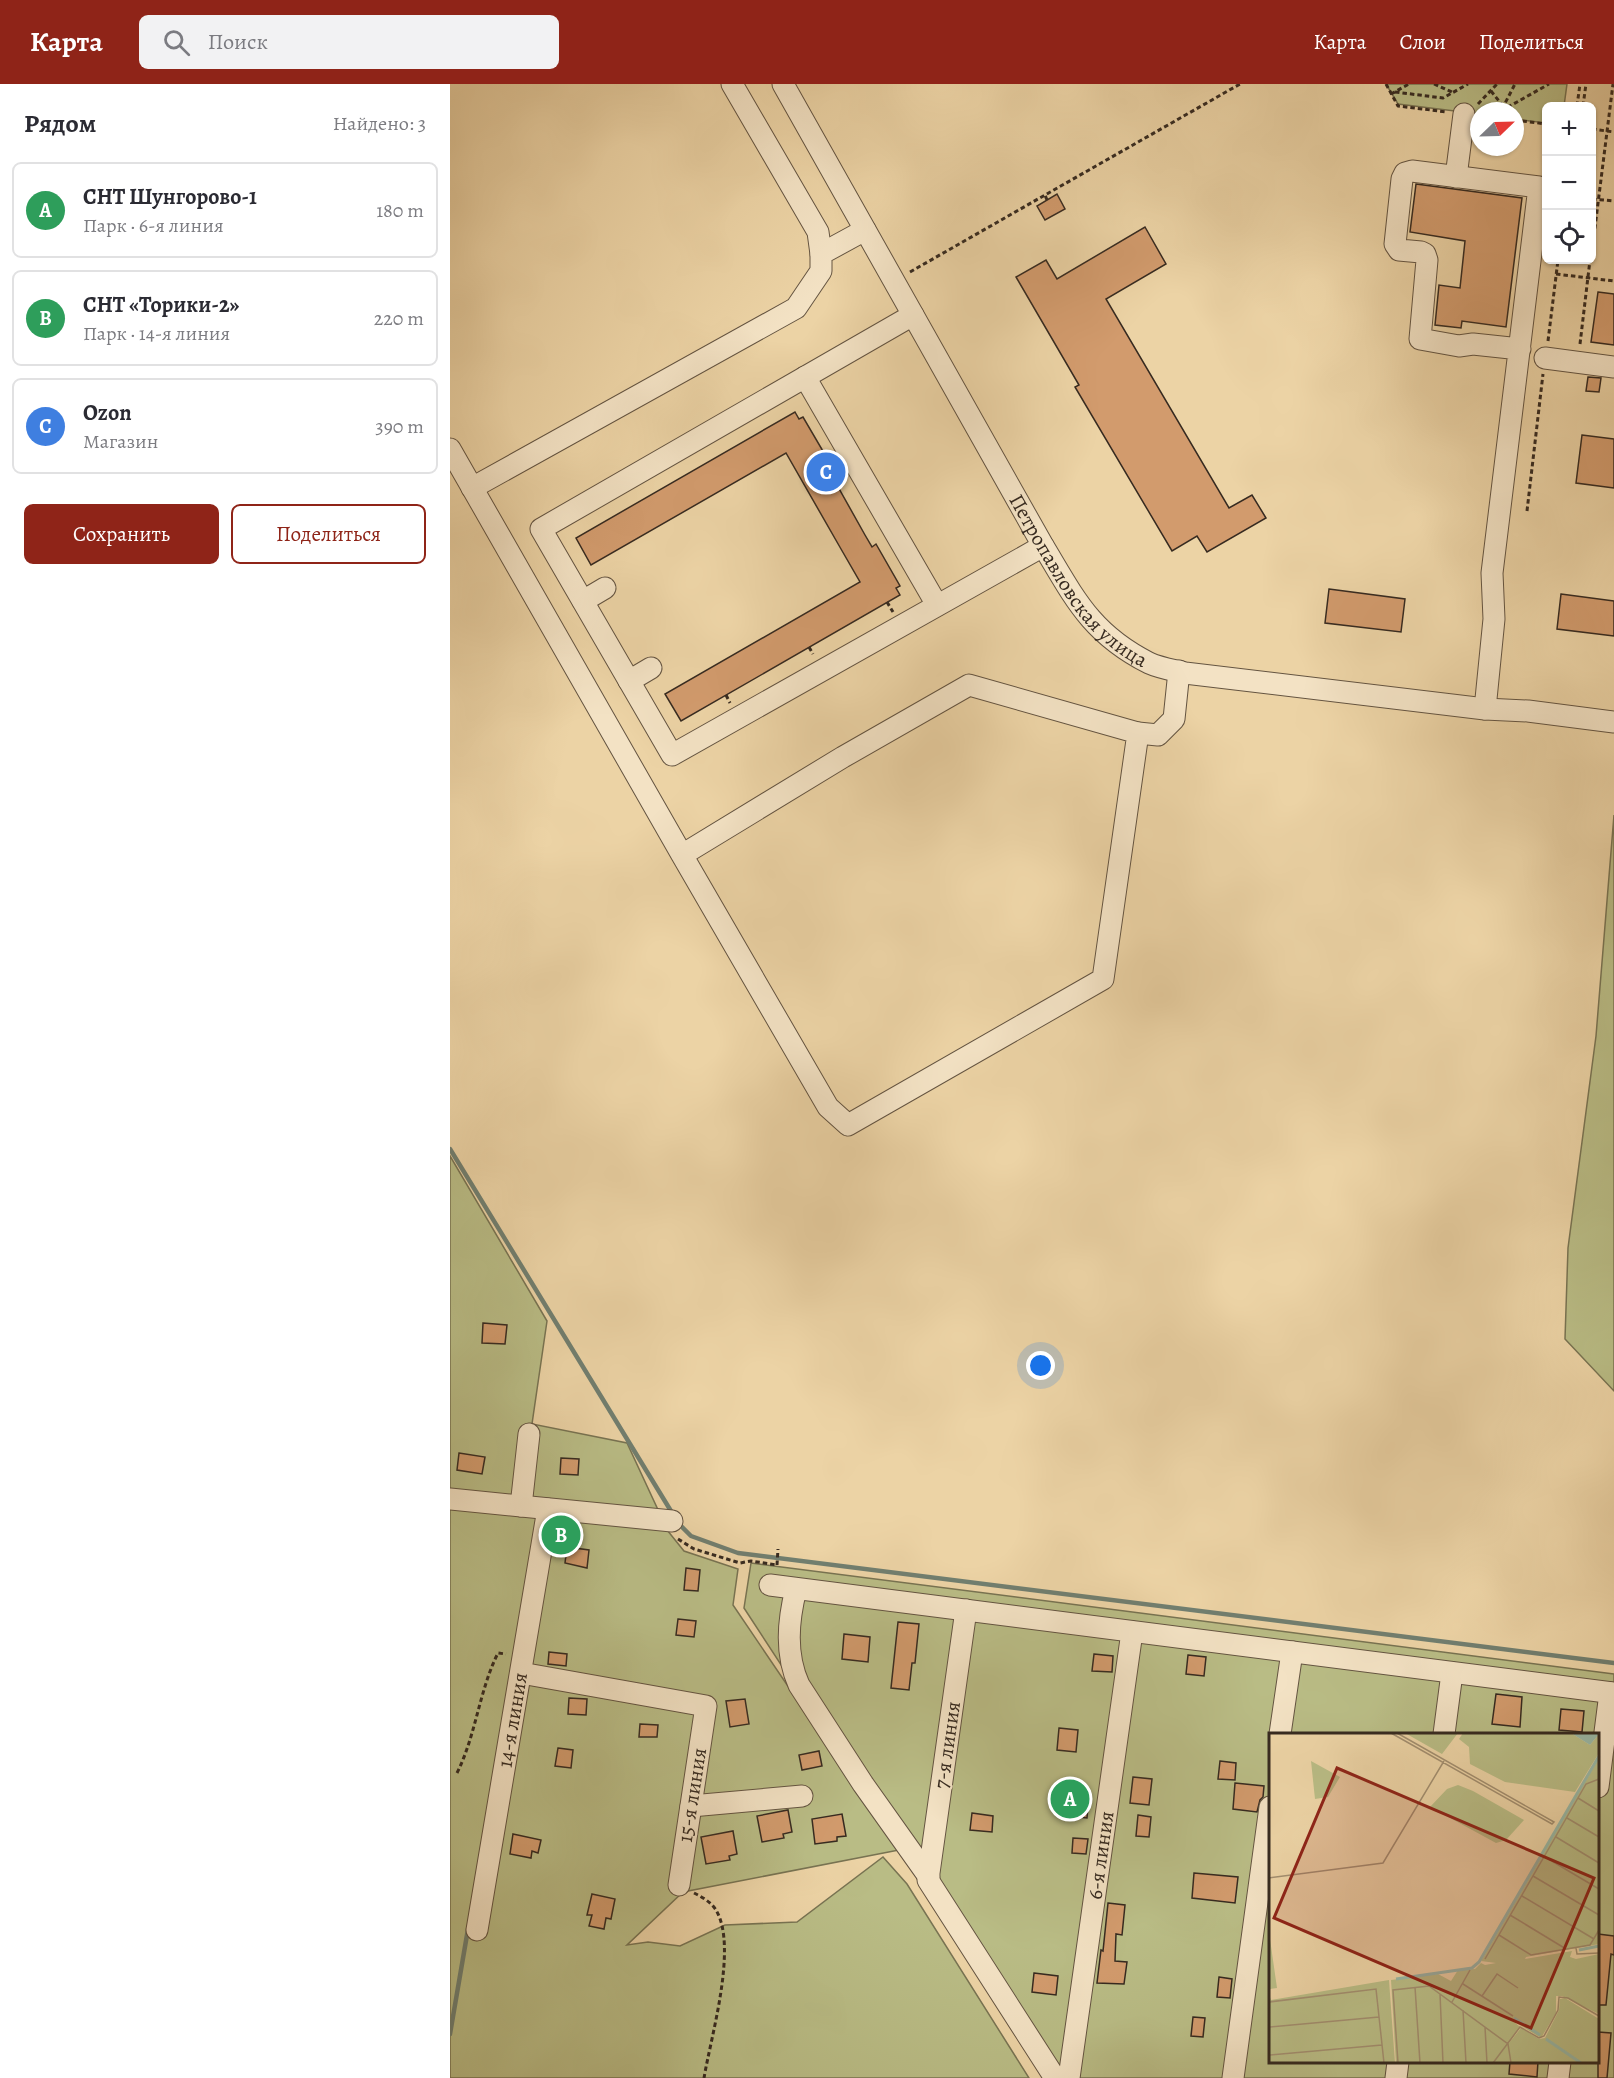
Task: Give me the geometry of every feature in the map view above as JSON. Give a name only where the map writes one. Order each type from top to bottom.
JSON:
[{"type":"street","points":[[472,488],[796,308],[821,271],[818,232],[732,84]]},
{"type":"street","name":"Петропавловская улица","points":[[783,84],[1043,546],[1081,609],[1096,626],[1120,646],[1150,663],[1179,672],[1485,709],[1528,711],[1614,722]]},
{"type":"street","points":[[1456,177],[1464,114]]},
{"type":"street","points":[[1485,709],[1494,619],[1492,573],[1520,349],[1539,187],[1412,171],[1405,173],[1395,244],[1399,250],[1425,254],[1427,260],[1420,339],[1459,346],[1473,344],[1520,349]]},
{"type":"street","points":[[821,254],[865,230]]},
{"type":"street","points":[[913,315],[541,529],[672,755],[1043,546]]},
{"type":"street","points":[[1545,358],[1614,367]]},
{"type":"street","points":[[805,377],[937,606]]},
{"type":"street","points":[[450,449],[828,1107],[848,1125],[1103,979],[1138,733]]},
{"type":"street","points":[[583,601],[605,588]]},
{"type":"street","points":[[629,681],[651,668]]},
{"type":"street","points":[[682,855],[843,756],[969,685],[1138,733],[1158,735],[1174,718],[1179,672]]},
{"type":"street","points":[[521,1506],[529,1434]]},
{"type":"street","points":[[450,1498],[665,1520]]},
{"type":"street","name":"14-я линия","points":[[477,1930],[548,1509]]},
{"type":"street","points":[[775,1570],[796,1589],[1612,1693],[1599,1780]]},
{"type":"street","points":[[796,1589],[791,1610],[790,1651],[791,1668],[799,1685],[863,1784],[929,1878],[1055,2078]]},
{"type":"street","name":"7-я линия","points":[[929,1878],[966,1610]]},
{"type":"street","name":"6-я линия","points":[[1069,2078],[1132,1632]]},
{"type":"street","points":[[1280,1733],[1292,1652]]},
{"type":"street","name":"15-я линия","points":[[521,1673],[706,1706],[679,1885]]},
{"type":"street","points":[[1444,1733],[1452,1673]]},
{"type":"street","points":[[691,1806],[802,1796]]},
{"type":"street","points":[[1233,2078],[1269,1814]]},
{"type":"street","points":[[1396,2078],[1398,2063]]},
{"type":"street","points":[[1558,2078],[1560,2063]]},
{"type":"path","points":[[910,273],[1240,84]]},
{"type":"path","points":[[1386,84],[1393,93],[1398,106],[1464,114],[1467,114],[1497,84]]},
{"type":"path","points":[[1393,93],[1409,84]]},
{"type":"path","points":[[1434,84],[1453,92]]},
{"type":"path","points":[[1393,93],[1443,98],[1468,84]]},
{"type":"path","points":[[1505,102],[1515,84]]},
{"type":"path","points":[[1517,102],[1549,84]]},
{"type":"path","points":[[1578,102],[1580,84]]},
{"type":"path","points":[[1584,102],[1586,84]]},
{"type":"path","points":[[1596,217],[1613,84]]},
{"type":"path","points":[[1490,91],[1500,102]]},
{"type":"path","points":[[1524,121],[1542,123]]},
{"type":"path","points":[[1596,130],[1614,132]]},
{"type":"path","points":[[1045,195],[1047,200]]},
{"type":"path","points":[[1598,200],[1614,201]]},
{"type":"path","points":[[1527,511],[1557,264]]},
{"type":"path","points":[[1579,349],[1590,264]]},
{"type":"path","points":[[1556,274],[1614,281]]},
{"type":"path","points":[[665,1520],[679,1540],[694,1550],[740,1563],[751,1561],[775,1570],[778,1549]]},
{"type":"path","points":[[457,1773],[466,1755],[489,1672]]},
{"type":"path","points":[[679,1885],[706,1899],[716,1910],[725,1946],[723,1975],[704,2078]]},
{"type":"green space","points":[[1386,84],[1567,84],[1565,102],[1542,102],[1542,122],[1524,120],[1524,102],[1470,102],[1470,113],[1398,104]]},
{"type":"green space","points":[[1614,815],[1614,1391],[1565,1339],[1568,1248],[1596,1036]]},
{"type":"green space","points":[[450,1156],[547,1321],[532,1424],[627,1443],[659,1512],[659,1520],[684,1551],[738,1569],[733,1605],[899,1850],[683,1892],[627,1945],[648,1942],[680,1946],[725,1925],[797,1922],[883,1857],[907,1884],[1029,2078],[450,2078]]},
{"type":"green space","points":[[751,1563],[1614,1674],[1614,2078],[1051,2078],[744,1608]]},
{"type":"building","points":[[1416,184],[1522,198],[1506,327],[1462,321],[1461,328],[1435,325],[1439,285],[1460,288],[1465,241],[1410,232]]},
{"type":"building","points":[[1057,194],[1065,209],[1045,220],[1037,206]]},
{"type":"building","points":[[1145,227],[1166,264],[1106,299],[1229,508],[1252,495],[1266,518],[1207,552],[1197,536],[1172,551],[1075,387],[1079,385],[1016,277],[1046,260],[1057,279]]},
{"type":"building","points":[[1598,292],[1614,294],[1614,345],[1591,342]]},
{"type":"building","points":[[1588,377],[1601,378],[1599,392],[1586,391]]},
{"type":"building","points":[[795,412],[799,419],[803,417],[827,458],[823,460],[872,547],[876,544],[900,586],[896,588],[900,595],[681,721],[665,694],[860,582],[786,453],[591,565],[576,538]]},
{"type":"building","points":[[1582,435],[1614,439],[1614,488],[1576,483]]},
{"type":"building","points":[[1329,589],[1405,599],[1401,632],[1325,623]]},
{"type":"building","points":[[1561,594],[1614,601],[1614,636],[1557,629]]},
{"type":"building","points":[[483,1323],[507,1325],[505,1344],[482,1343]]},
{"type":"building","points":[[459,1453],[485,1457],[482,1474],[457,1470]]},
{"type":"building","points":[[561,1458],[579,1459],[578,1475],[560,1474]]},
{"type":"building","points":[[567,1547],[589,1550],[587,1568],[565,1563]]},
{"type":"building","points":[[686,1568],[700,1570],[698,1591],[684,1590]]},
{"type":"building","points":[[678,1619],[696,1621],[694,1637],[676,1635]]},
{"type":"building","points":[[898,1622],[919,1624],[915,1663],[912,1663],[909,1690],[891,1688]]},
{"type":"building","points":[[844,1634],[870,1637],[868,1662],[842,1659]]},
{"type":"building","points":[[549,1652],[567,1654],[566,1666],[548,1664]]},
{"type":"building","points":[[1094,1654],[1113,1656],[1112,1672],[1092,1671]]},
{"type":"building","points":[[1188,1655],[1206,1657],[1204,1676],[1186,1674]]},
{"type":"building","points":[[1496,1694],[1522,1697],[1520,1727],[1492,1724]]},
{"type":"building","points":[[569,1698],[587,1699],[586,1715],[568,1714]]},
{"type":"building","points":[[745,1699],[749,1724],[730,1727],[726,1701]]},
{"type":"building","points":[[1561,1709],[1584,1711],[1582,1732],[1559,1730]]},
{"type":"building","points":[[640,1724],[658,1725],[657,1737],[639,1737]]},
{"type":"building","points":[[1059,1728],[1078,1730],[1076,1752],[1057,1750]]},
{"type":"building","points":[[558,1748],[573,1750],[571,1768],[555,1766]]},
{"type":"building","points":[[819,1751],[822,1766],[802,1770],[799,1755]]},
{"type":"building","points":[[1220,1761],[1236,1763],[1235,1780],[1218,1779]]},
{"type":"building","points":[[1133,1777],[1152,1779],[1149,1805],[1130,1803]]},
{"type":"building","points":[[1235,1783],[1264,1786],[1263,1797],[1257,1812],[1233,1809]]},
{"type":"building","points":[[1060,1792],[1089,1795],[1087,1818],[1058,1815]]},
{"type":"building","points":[[788,1810],[792,1832],[783,1834],[784,1838],[762,1842],[757,1816]]},
{"type":"building","points":[[972,1813],[993,1816],[992,1832],[970,1830]]},
{"type":"building","points":[[842,1814],[846,1836],[837,1837],[837,1841],[815,1844],[812,1819]]},
{"type":"building","points":[[1138,1815],[1151,1817],[1149,1837],[1136,1836]]},
{"type":"building","points":[[733,1831],[737,1854],[729,1856],[730,1860],[706,1864],[701,1837]]},
{"type":"building","points":[[513,1834],[541,1840],[538,1853],[532,1851],[531,1858],[510,1854]]},
{"type":"building","points":[[1073,1838],[1088,1839],[1086,1854],[1072,1853]]},
{"type":"building","points":[[1194,1873],[1238,1877],[1235,1903],[1192,1898]]},
{"type":"building","points":[[592,1894],[615,1899],[611,1919],[606,1918],[604,1929],[589,1926],[592,1915],[587,1915]]},
{"type":"building","points":[[1108,1903],[1125,1905],[1122,1935],[1116,1934],[1115,1961],[1127,1962],[1124,1984],[1097,1983]]},
{"type":"building","points":[[1599,1934],[1614,1936],[1614,1955],[1611,1954],[1606,2005],[1599,2005]]},
{"type":"building","points":[[1034,1973],[1058,1976],[1056,1995],[1032,1992]]},
{"type":"building","points":[[1219,1977],[1232,1979],[1230,1998],[1217,1997]]},
{"type":"building","points":[[1193,2017],[1205,2018],[1203,2037],[1191,2036]]},
{"type":"building","points":[[1599,2032],[1611,2033],[1607,2078],[1598,2078]]},
{"type":"building","points":[[1510,2063],[1538,2063],[1537,2077],[1509,2074]]},
{"type":"waterway","points":[[450,1149],[674,1516]]},
{"type":"waterway","points":[[678,1523],[691,1536],[738,1553],[1614,1663]]},
{"type":"waterway","points":[[450,2034],[468,1929]]},
{"type":"place","name":"Ozon","points":[[826,472]]},
{"type":"place","name":"СНТ «Торики-2»","points":[[561,1535]]},
{"type":"place","name":"СНТ Шунгорово-1","points":[[1070,1799]]}]
